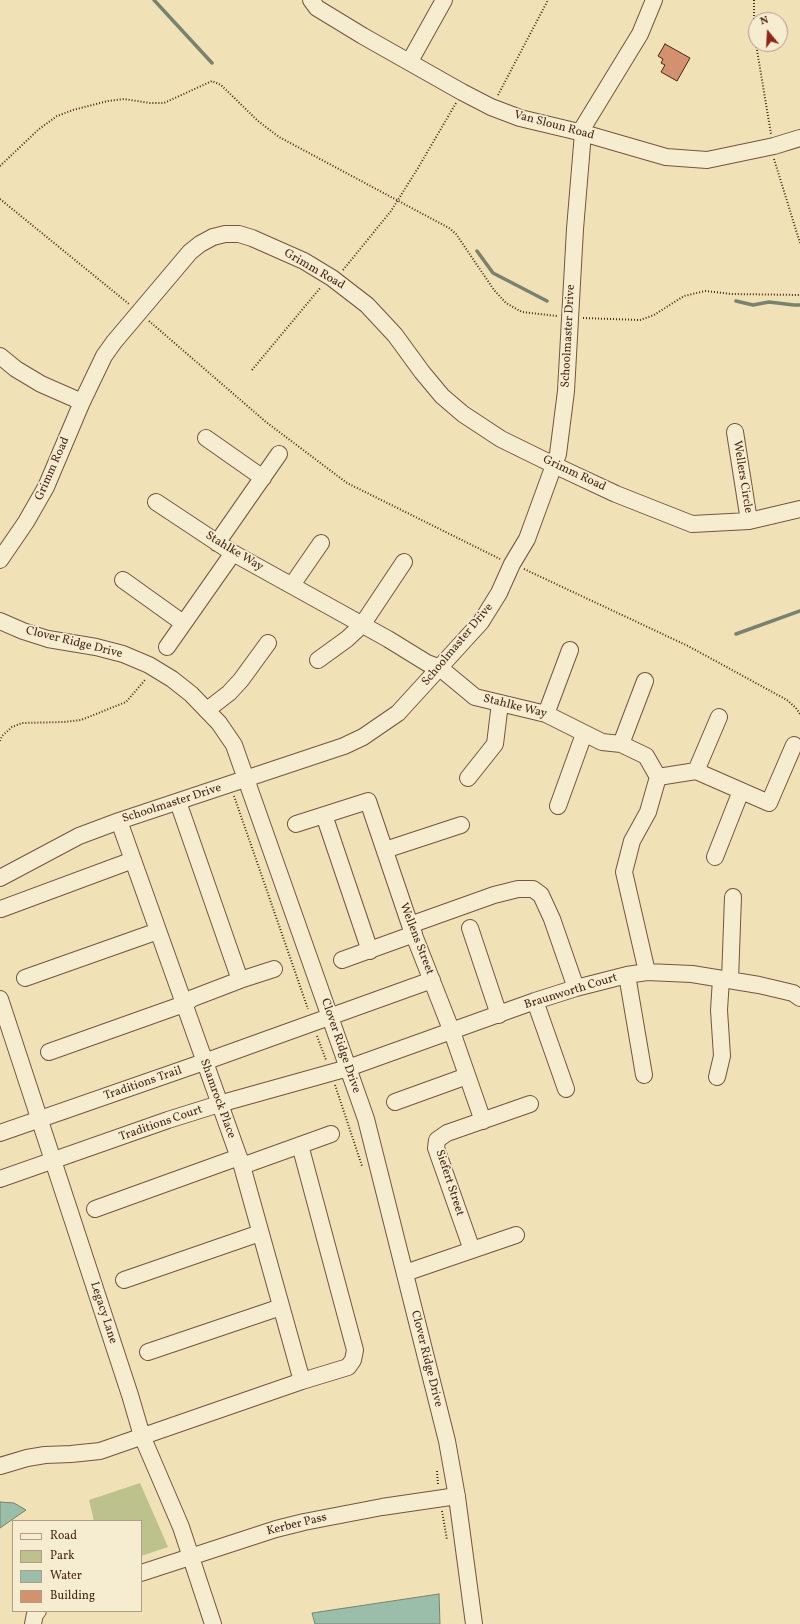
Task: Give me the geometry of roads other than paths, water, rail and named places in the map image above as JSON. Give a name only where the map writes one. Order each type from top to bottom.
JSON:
[{"type":"street","name":"Van Sloun Road","points":[[311,0],[317,8],[462,92],[492,107],[520,118],[583,133],[666,157],[707,160],[774,146],[800,138]]},
{"type":"street","points":[[410,61],[444,0]]},
{"type":"street","name":"Schoolmaster Drive","points":[[0,878],[79,836],[119,821],[344,746],[363,737],[398,713],[481,622],[499,594],[512,564],[527,539],[558,454],[566,391],[583,133],[582,129],[640,34],[654,0]]},
{"type":"street","name":"Grimm Road","points":[[0,560],[26,522],[46,487],[82,402],[104,356],[190,252],[200,244],[213,237],[225,234],[239,234],[252,238],[304,261],[332,278],[367,305],[395,335],[442,396],[463,414],[501,439],[554,465],[616,494],[692,524],[750,521],[800,509]]},
{"type":"street","points":[[0,356],[16,369],[41,384],[82,402]]},
{"type":"street","name":"Wellers Circle","points":[[735,432],[750,521]]},
{"type":"street","points":[[206,438],[263,478]]},
{"type":"street","points":[[216,543],[279,454]]},
{"type":"street","name":"Stahlke Way","points":[[156,502],[233,553],[362,624],[427,663],[440,668],[475,697],[546,714],[602,742],[621,744],[646,756],[658,777]]},
{"type":"street","points":[[292,585],[321,543]]},
{"type":"street","points":[[166,647],[233,553]]},
{"type":"street","points":[[318,660],[347,639],[362,624],[404,562]]},
{"type":"street","points":[[123,580],[183,623]]},
{"type":"street","name":"Clover Ridge Drive","points":[[0,621],[23,632],[48,639],[96,647],[123,654],[149,665],[172,679],[190,694],[219,723],[234,745],[366,1119],[447,1440],[457,1496],[474,1624]]},
{"type":"street","points":[[207,710],[229,693],[241,680],[268,643]]},
{"type":"street","points":[[546,714],[570,650]]},
{"type":"street","points":[[621,744],[645,681]]},
{"type":"street","points":[[468,778],[496,744],[500,703]]},
{"type":"street","points":[[696,771],[719,717]]},
{"type":"street","points":[[558,806],[584,734]]},
{"type":"street","points":[[647,972],[624,872],[632,841],[648,812],[658,777],[696,771],[769,803],[794,745]]},
{"type":"street","points":[[715,857],[741,791]]},
{"type":"street","name":"Wellens Street","points":[[324,815],[368,801],[412,930],[452,1032],[467,1076]]},
{"type":"street","points":[[178,802],[240,980]]},
{"type":"street","points":[[296,824],[324,815],[370,950]]},
{"type":"street","name":"Shamrock Place","points":[[119,821],[240,1162],[302,1381]]},
{"type":"street","points":[[385,850],[460,825]]},
{"type":"street","points":[[1,909],[133,860]]},
{"type":"street","points":[[342,960],[370,950],[412,930],[494,895],[518,889],[533,889],[541,894],[552,918],[576,988]]},
{"type":"street","points":[[716,1077],[722,1056],[719,1010],[725,980],[733,896]]},
{"type":"street","points":[[470,928],[499,1015]]},
{"type":"street","points":[[25,978],[158,931]]},
{"type":"street","points":[[49,1052],[184,1004],[193,998],[240,980],[274,970]]},
{"type":"street","name":"Braunworth Court","points":[[348,1068],[576,988],[627,975],[647,972],[692,974],[793,993],[800,998]]},
{"type":"street","points":[[627,975],[644,1075]]},
{"type":"street","points":[[330,1016],[432,980]]},
{"type":"street","name":"Legacy Lane","points":[[0,999],[130,1395],[142,1436],[181,1527],[213,1624]]},
{"type":"street","points":[[535,1002],[566,1089]]},
{"type":"street","name":"Traditions Trail","points":[[0,1133],[204,1062],[330,1016]]},
{"type":"street","name":"Traditions Court","points":[[0,1179],[53,1162],[168,1120],[219,1104],[348,1068]]},
{"type":"street","points":[[395,1102],[467,1076],[482,1121]]},
{"type":"street","name":"Siefert Street","points":[[472,1250],[436,1148],[437,1140],[447,1133],[530,1104]]},
{"type":"street","points":[[95,1209],[240,1162],[300,1146],[331,1134]]},
{"type":"street","points":[[0,1466],[27,1458],[45,1455],[100,1451],[302,1381],[348,1367],[353,1360],[355,1350],[300,1146]]},
{"type":"street","points":[[124,1280],[260,1233]]},
{"type":"street","points":[[405,1273],[516,1235]]},
{"type":"street","points":[[148,1352],[281,1307]]},
{"type":"street","name":"Kerber Pass","points":[[142,1573],[276,1529],[327,1517],[457,1496]]},
{"type":"street","points":[[33,1624],[35,1614],[37,1612]]},
{"type":"water","points":[[0,1502],[14,1503],[26,1510],[0,1528]]},
{"type":"water","points":[[439,1594],[440,1624],[315,1624],[312,1613]]},
{"type":"waterway","points":[[154,0],[212,63]]},
{"type":"waterway","points":[[477,251],[493,273],[547,301]]},
{"type":"waterway","points":[[736,301],[753,305],[769,302],[800,305]]},
{"type":"waterway","points":[[736,634],[800,611]]}]
